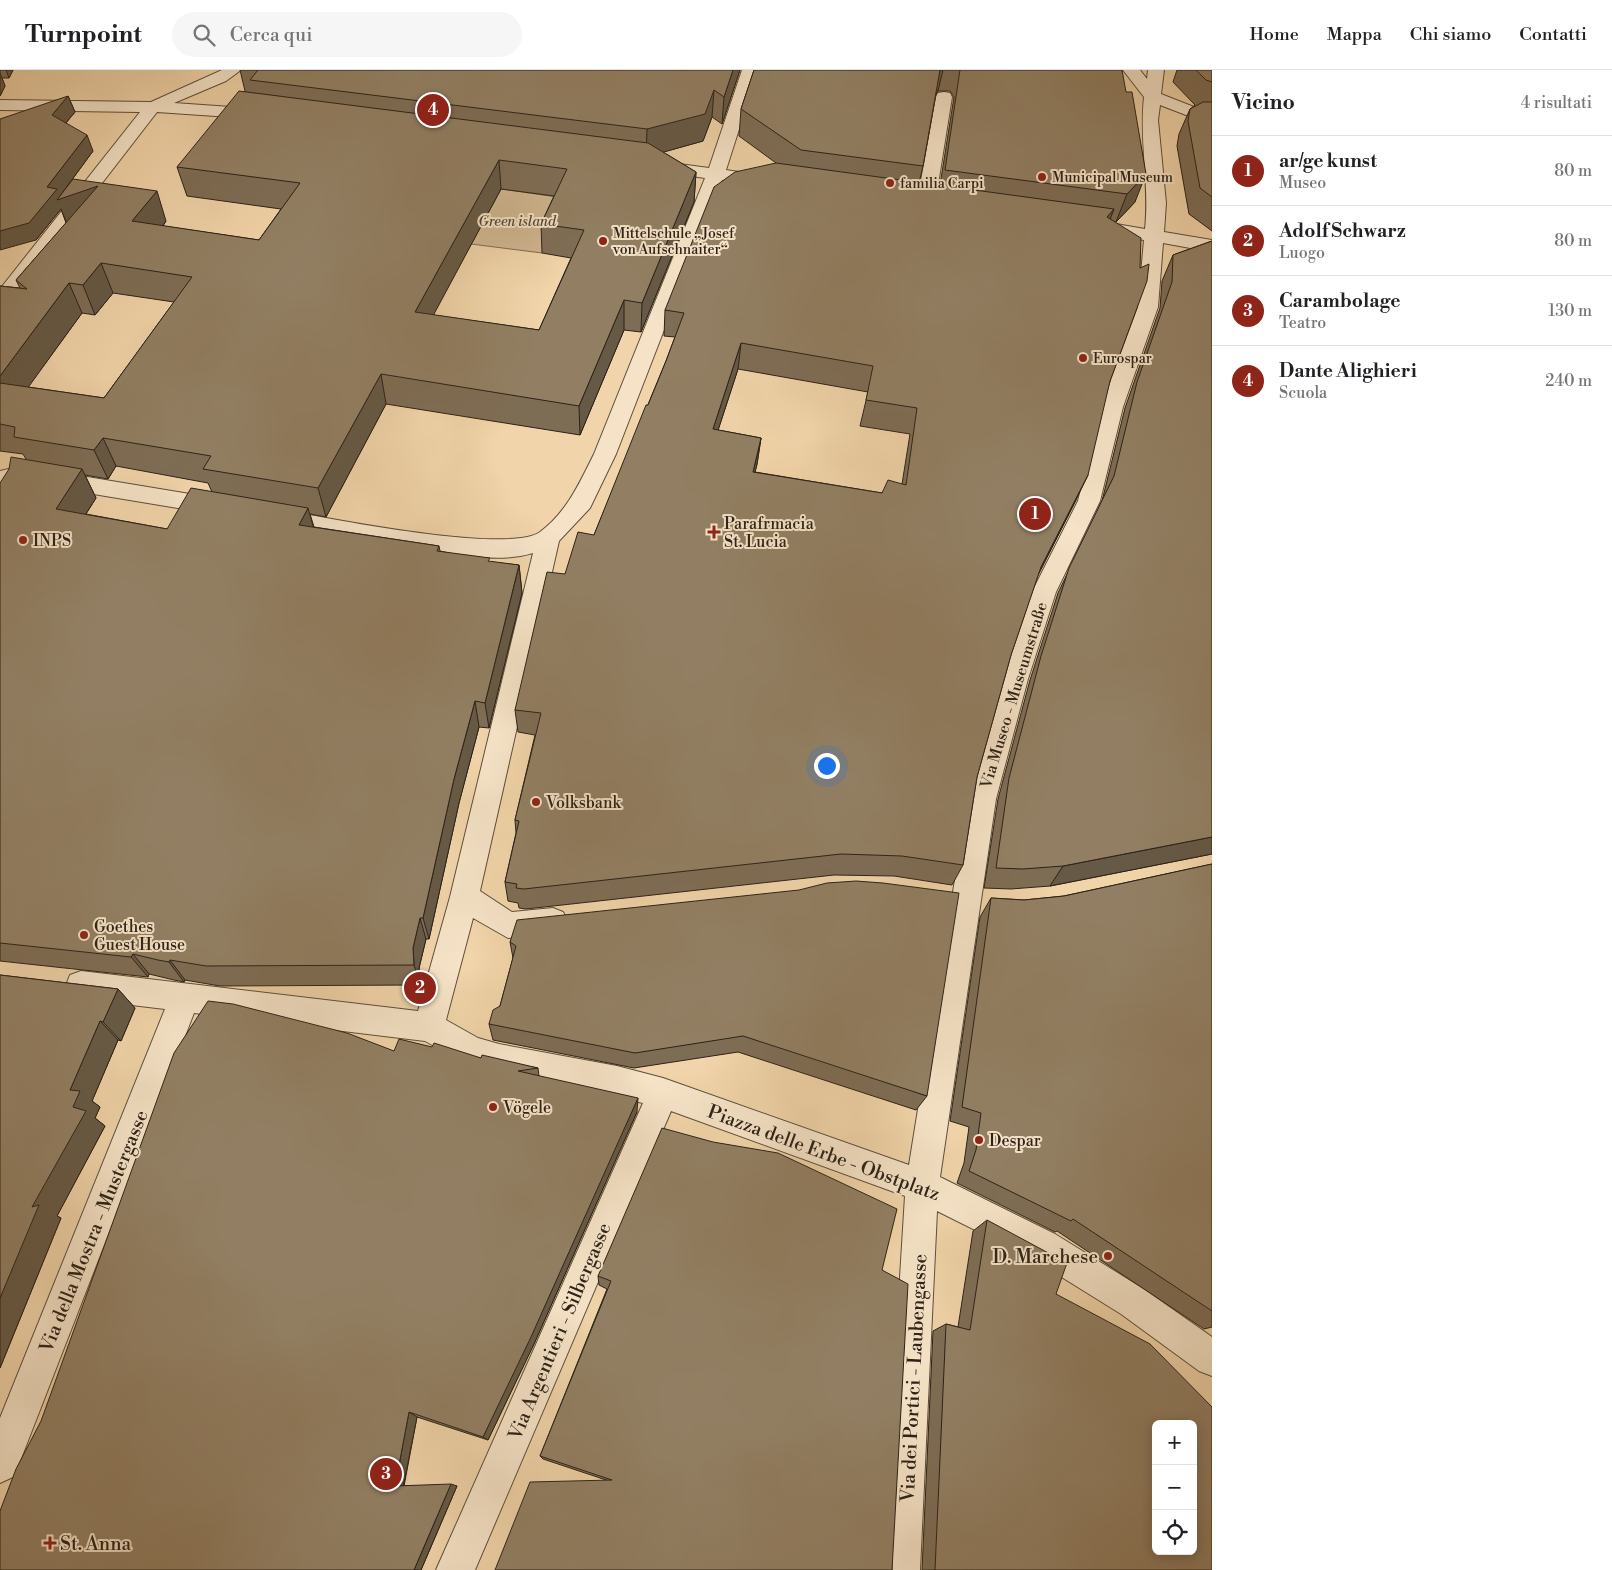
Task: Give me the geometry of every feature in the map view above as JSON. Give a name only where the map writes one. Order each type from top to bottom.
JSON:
[{"type":"street","points":[[0,302],[87,193],[152,106],[220,78],[233,70]]},
{"type":"street","points":[[10,476],[248,512],[357,532],[485,548],[524,547],[548,538],[582,502],[605,454],[716,174],[750,70]]},
{"type":"street","points":[[1131,70],[1152,96],[1212,120]]},
{"type":"street","name":"Via Museo - Museumstraße","points":[[922,1186],[980,901],[982,799],[1010,697],[1044,592],[1089,501],[1112,407],[1148,308],[1156,235],[1157,203],[1150,120],[1156,70]]},
{"type":"street","points":[[926,203],[944,96]]},
{"type":"street","points":[[0,105],[152,106],[232,111],[278,117]]},
{"type":"street","points":[[636,163],[783,183]]},
{"type":"street","points":[[907,200],[945,206]]},
{"type":"street","points":[[1072,224],[1156,235],[1212,246]]},
{"type":"street","points":[[0,270],[24,271]]},
{"type":"street","points":[[50,982],[429,1027],[464,897],[548,538]]},
{"type":"street","points":[[938,896],[980,901]]},
{"type":"street","points":[[464,897],[508,926],[582,918]]},
{"type":"street","name":"Via della Mostra - Mustergasse","points":[[0,1464],[185,997]]},
{"type":"street","name":"Piazza delle Erbe - Obstplatz","points":[[429,1027],[474,1051],[531,1067],[644,1087],[922,1186],[1043,1246],[1133,1302],[1212,1358]]},
{"type":"street","name":"Via Argentieri - Silbergasse","points":[[456,1570],[663,1093]]},
{"type":"street","name":"Via dei Portici - Laubengasse","points":[[901,1570],[922,1186]]},
{"type":"green space","name":"Green island","points":[[501,189],[564,198],[557,223],[542,253],[471,244]]},
{"type":"building","points":[[258,70],[733,70],[724,97],[714,90],[705,114],[647,129],[250,80]]},
{"type":"building","points":[[754,70],[940,70],[923,166],[801,150],[741,109]]},
{"type":"building","points":[[960,70],[1122,70],[1126,92],[1132,92],[1146,174],[1127,194],[945,170]]},
{"type":"building","points":[[1196,70],[1212,70],[1212,82],[1206,80]]},
{"type":"building","points":[[239,91],[648,143],[696,172],[642,303],[624,300],[579,406],[381,374],[318,488],[203,469],[211,456],[103,438],[94,450],[14,437],[15,427],[0,424],[0,383],[104,398],[192,277],[101,263],[83,285],[69,283],[0,376],[0,286],[27,289],[16,280],[98,186],[57,200],[73,179],[157,191],[132,221],[259,240],[300,183],[177,167]],"holes":[[[499,160],[567,169],[541,224],[584,230],[539,330],[415,312]]]},
{"type":"building","points":[[68,96],[52,115],[87,135],[47,187],[57,189],[29,223],[0,231],[0,119]]},
{"type":"building","points":[[1203,102],[1212,102],[1212,197],[1200,188],[1188,121],[1190,109]]},
{"type":"building","points":[[776,163],[1114,209],[1107,217],[1141,238],[1140,268],[1149,264],[1147,281],[1110,381],[1088,475],[1041,567],[1011,655],[977,777],[963,865],[902,856],[841,854],[524,889],[516,888],[517,884],[505,882],[519,821],[515,820],[541,713],[515,710],[547,572],[565,574],[578,532],[594,535],[684,313],[665,310],[714,187],[735,172]],"holes":[[[741,343],[873,366],[866,400],[917,408],[906,485],[888,480],[882,493],[753,472],[761,438],[713,429]]]},
{"type":"building","points":[[1212,241],[1212,837],[1063,866],[1023,869],[996,868],[1009,778],[1041,656],[1069,568],[1114,476],[1137,382],[1172,282],[1173,255]]},
{"type":"building","points":[[11,457],[82,469],[56,509],[167,529],[191,488],[308,508],[299,525],[439,546],[437,551],[490,558],[488,561],[519,565],[485,703],[475,701],[454,779],[423,918],[420,918],[413,948],[414,965],[206,966],[170,960],[169,962],[133,954],[131,957],[0,943],[0,483],[9,469]]},
{"type":"building","points":[[1212,864],[1212,1311],[1073,1219],[1071,1221],[969,1171],[976,1150],[981,1113],[962,1107],[991,898],[1024,900],[1064,896]]},
{"type":"building","points":[[856,881],[959,893],[927,1096],[743,1036],[635,1053],[489,1024],[493,1010],[500,1006],[516,946],[510,942],[517,920],[799,890],[827,883]]},
{"type":"building","points":[[0,975],[118,989],[103,1022],[100,1021],[70,1090],[80,1091],[73,1107],[86,1111],[32,1207],[39,1205],[0,1298]]},
{"type":"building","points":[[208,1001],[233,1004],[347,1033],[394,1051],[399,1039],[432,1047],[434,1043],[481,1058],[482,1055],[538,1068],[518,1071],[638,1098],[531,1337],[483,1437],[409,1412],[395,1486],[451,1484],[414,1570],[0,1570],[0,1511],[16,1469],[41,1421],[174,1053]]},
{"type":"building","points":[[662,1128],[713,1142],[778,1153],[897,1209],[882,1270],[908,1284],[892,1570],[495,1570],[530,1482],[612,1480],[540,1456],[611,1281],[598,1276]]},
{"type":"building","points":[[987,1220],[1067,1263],[1056,1294],[1150,1344],[1212,1407],[1212,1570],[935,1570],[946,1324],[970,1330]]},
{"type":"place","name":"Dante Alighieri","points":[[433,110]]},
{"type":"place","name":"Municipal Museum","points":[[1042,177]]},
{"type":"place","name":"familia Carpi","points":[[890,183]]},
{"type":"place","name":"Mittelschule „Josef von Aufschnaiter“","points":[[603,241]]},
{"type":"place","name":"Eurospar","points":[[1083,358]]},
{"type":"place","name":"ar/ge kunst","points":[[1035,514]]},
{"type":"place","name":"Parafrmacia St. Lucia","points":[[714,532]]},
{"type":"place","name":"INPS","points":[[23,540]]},
{"type":"place","name":"Volksbank","points":[[536,802]]},
{"type":"place","name":"Goethes Guest House","points":[[84,935]]},
{"type":"place","name":"Adolf Schwarz","points":[[420,988]]},
{"type":"place","name":"Vögele","points":[[493,1107]]},
{"type":"place","name":"Despar","points":[[979,1140]]},
{"type":"place","name":"D. Marchese","points":[[1108,1256]]},
{"type":"place","name":"Carambolage","points":[[386,1474]]},
{"type":"place","name":"St. Anna","points":[[50,1543]]}]
